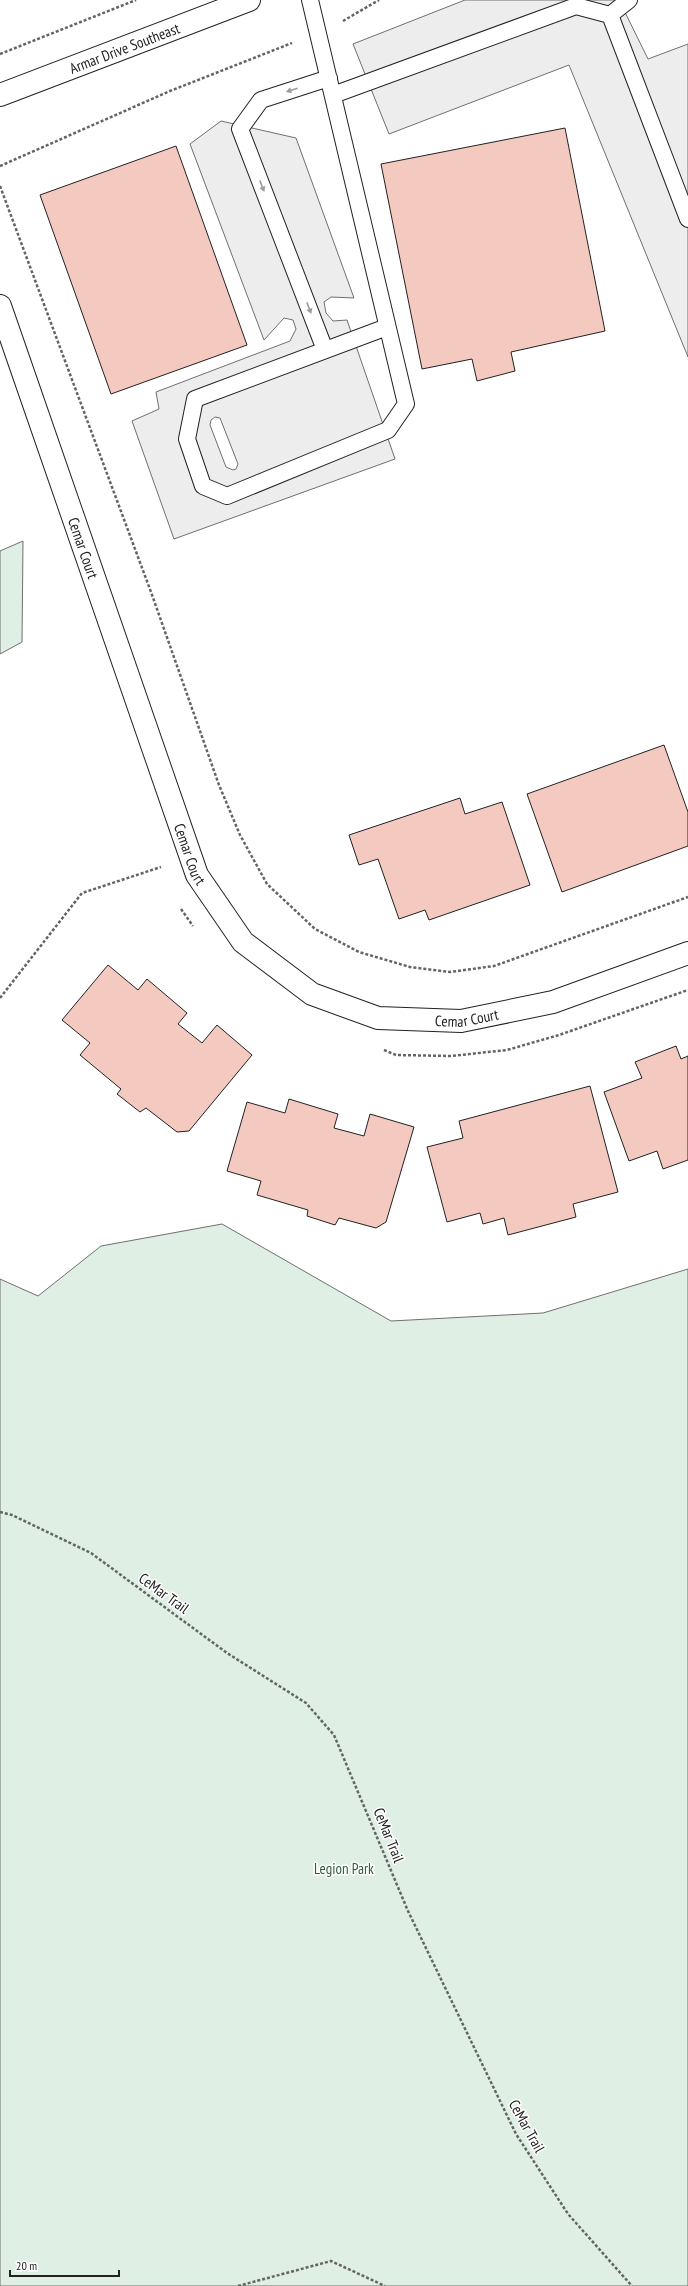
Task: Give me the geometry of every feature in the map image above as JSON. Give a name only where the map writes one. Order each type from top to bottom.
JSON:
[{"type":"street","name":"Armar Drive Southeast","points":[[0,94],[249,0]]},
{"type":"street","name":"Cemar Court","points":[[0,306],[197,874],[243,942],[312,994],[378,1018],[461,1020],[553,1002],[688,953]]},
{"type":"lane","points":[[310,0],[406,404],[388,430],[227,496],[203,486],[187,439],[195,399],[387,327]]},
{"type":"lane","points":[[610,16],[629,0]]},
{"type":"lane","points":[[333,95],[576,6],[610,16]]},
{"type":"lane","points":[[610,16],[688,219]]},
{"type":"lane","points":[[325,350],[240,129],[260,100],[329,78]]},
{"type":"path","points":[[0,54],[136,0]]},
{"type":"path","points":[[0,166],[170,91],[338,24],[379,0]]},
{"type":"path","points":[[0,186],[149,585],[219,785],[240,836],[268,884],[315,929],[359,952],[410,967],[450,972],[494,966],[688,897]]},
{"type":"path","points":[[0,998],[82,893],[160,865]]},
{"type":"path","name":"CeMar Trail","points":[[0,1512],[12,1515],[91,1553],[227,1653],[306,1703],[334,1735],[408,1911],[516,2134],[568,2214],[632,2286]]},
{"type":"path","points":[[238,2286],[331,2262],[385,2286]]},
{"type":"green space","points":[[23,541],[22,642],[0,654],[0,551]]},
{"type":"green space","name":"Legion Park","points":[[222,1224],[391,1321],[543,1313],[688,1269],[688,2286],[0,2286],[0,1279],[38,1296],[101,1246]]},
{"type":"shaded area","points":[[465,0],[619,0],[648,59],[688,44],[688,357],[569,65],[389,134],[353,44]]},
{"type":"shaded area","points":[[221,121],[296,138],[354,298],[331,297],[324,302],[326,313],[333,321],[347,320],[395,459],[174,539],[132,421],[159,409],[156,392],[290,341],[296,329],[293,320],[284,318],[264,340],[190,144]],"holes":[[[215,417],[220,418],[238,464],[236,469],[233,470],[226,467],[210,425],[211,420]]]},
{"type":"building","points":[[565,128],[605,331],[511,352],[515,371],[477,381],[472,359],[422,369],[381,164]]},
{"type":"building","points":[[176,146],[247,345],[111,394],[40,195]]},
{"type":"building","points":[[664,745],[688,812],[688,846],[562,892],[527,794]]},
{"type":"building","points":[[460,798],[465,814],[502,802],[530,885],[429,920],[425,910],[399,919],[378,859],[359,865],[349,835]]},
{"type":"building","points":[[108,965],[138,990],[147,979],[187,1013],[178,1024],[202,1043],[217,1025],[252,1055],[189,1131],[177,1132],[146,1108],[140,1112],[117,1094],[121,1089],[80,1055],[90,1043],[62,1020]]},
{"type":"building","points":[[676,1046],[681,1059],[688,1056],[688,1160],[663,1169],[657,1151],[629,1161],[604,1092],[642,1078],[635,1062]]},
{"type":"building","points":[[590,1086],[618,1192],[573,1204],[576,1217],[508,1235],[504,1218],[483,1224],[480,1213],[447,1222],[427,1147],[463,1138],[459,1121]]},
{"type":"building","points":[[289,1099],[338,1114],[334,1128],[364,1136],[370,1114],[414,1127],[386,1222],[376,1228],[339,1218],[335,1225],[307,1216],[308,1210],[257,1195],[261,1181],[227,1171],[247,1102],[285,1113]]}]
